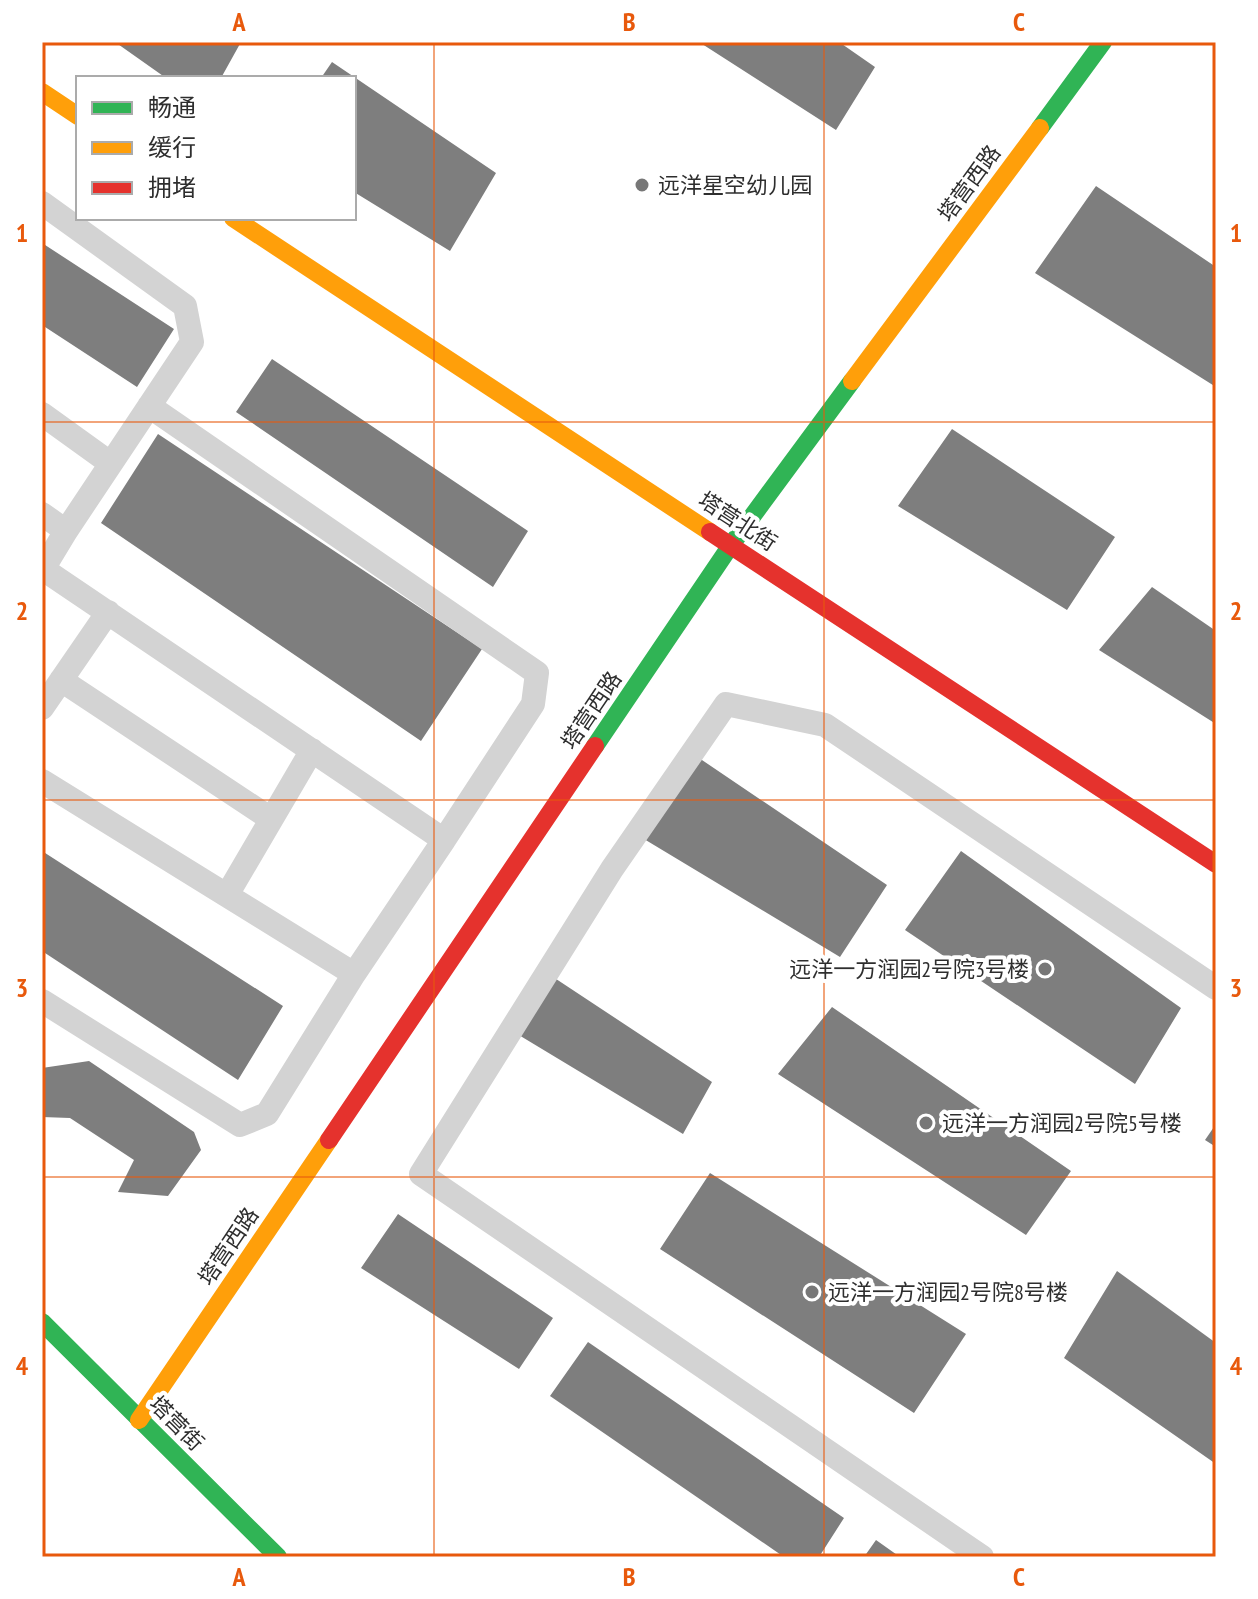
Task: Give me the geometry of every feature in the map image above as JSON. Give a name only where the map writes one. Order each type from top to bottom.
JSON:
[{"type":"street","name":"塔营西路","points":[[139,1420],[731,545],[1103,42]]},
{"type":"street","points":[[42,92],[76,115]]},
{"type":"street","points":[[42,203],[185,306],[192,342],[43,569],[444,840]]},
{"type":"street","name":"塔营北街","points":[[236,220],[1216,864]]},
{"type":"street","points":[[42,1001],[240,1125],[267,1114],[354,974],[533,704],[537,673],[149,406]]},
{"type":"street","points":[[42,414],[110,463]]},
{"type":"street","points":[[42,514],[66,531]]},
{"type":"street","points":[[42,708],[108,612]]},
{"type":"street","points":[[61,680],[271,819]]},
{"type":"street","points":[[982,1557],[421,1174],[612,869],[726,704],[825,725],[1216,988]]},
{"type":"street","points":[[227,895],[312,750]]},
{"type":"street","points":[[42,781],[354,974]]},
{"type":"street","name":"塔营街","points":[[42,1322],[278,1557]]},
{"type":"building","points":[[115,42],[241,42],[222,76],[163,76]]},
{"type":"building","points":[[699,42],[839,42],[875,67],[836,130]]},
{"type":"building","points":[[332,62],[353,76],[322,76]]},
{"type":"building","points":[[356,78],[496,173],[450,251],[356,193]]},
{"type":"building","points":[[1096,186],[1216,267],[1216,387],[1035,273]]},
{"type":"building","points":[[42,243],[174,329],[137,387],[42,325]]},
{"type":"building","points":[[272,359],[528,531],[493,587],[236,412]]},
{"type":"building","points":[[952,429],[1115,537],[1067,610],[898,506]]},
{"type":"building","points":[[158,434],[482,649],[421,741],[101,523]]},
{"type":"building","points":[[1152,587],[1216,631],[1216,724],[1099,650]]},
{"type":"building","points":[[699,758],[887,885],[840,957],[644,839]]},
{"type":"building","points":[[42,851],[283,1006],[238,1080],[42,951]]},
{"type":"building","name":"远洋一方润园2号院3号楼","points":[[961,851],[1181,1008],[1135,1084],[905,930]]},
{"type":"building","points":[[544,971],[712,1082],[683,1134],[507,1028]]},
{"type":"building","name":"远洋一方润园2号院5号楼","points":[[832,1007],[1071,1171],[1026,1235],[778,1074]]},
{"type":"building","points":[[89,1061],[194,1132],[201,1150],[168,1196],[118,1192],[134,1160],[70,1118],[42,1117],[42,1068]]},
{"type":"building","points":[[1216,1124],[1216,1147],[1205,1140]]},
{"type":"building","name":"远洋一方润园2号院8号楼","points":[[710,1173],[966,1334],[914,1413],[660,1249]]},
{"type":"building","points":[[398,1214],[553,1318],[519,1369],[361,1268]]},
{"type":"building","points":[[1117,1271],[1216,1343],[1216,1464],[1064,1358]]},
{"type":"building","points":[[588,1342],[844,1518],[819,1557],[784,1557],[550,1396]]},
{"type":"building","points":[[876,1540],[900,1557],[864,1557]]},
{"type":"traffic: fast","points":[[1040,128],[1103,42]]},
{"type":"traffic: fast","points":[[595,746],[731,545],[852,381]]},
{"type":"traffic: fast","points":[[42,1322],[278,1557]]},
{"type":"traffic: slow","points":[[42,92],[76,115]]},
{"type":"traffic: slow","points":[[852,381],[1040,128]]},
{"type":"traffic: slow","points":[[236,220],[710,532]]},
{"type":"traffic: slow","points":[[139,1420],[329,1140]]},
{"type":"traffic: jam","points":[[710,532],[1216,864]]},
{"type":"traffic: jam","points":[[329,1140],[595,746]]},
{"type":"place","name":"远洋星空幼儿园","points":[[642,185]]},
{"type":"place","name":"远洋一方润园2号院3号楼","points":[[1045,969]]},
{"type":"place","name":"远洋一方润园2号院5号楼","points":[[926,1123]]},
{"type":"place","name":"远洋一方润园2号院8号楼","points":[[812,1292]]}]
